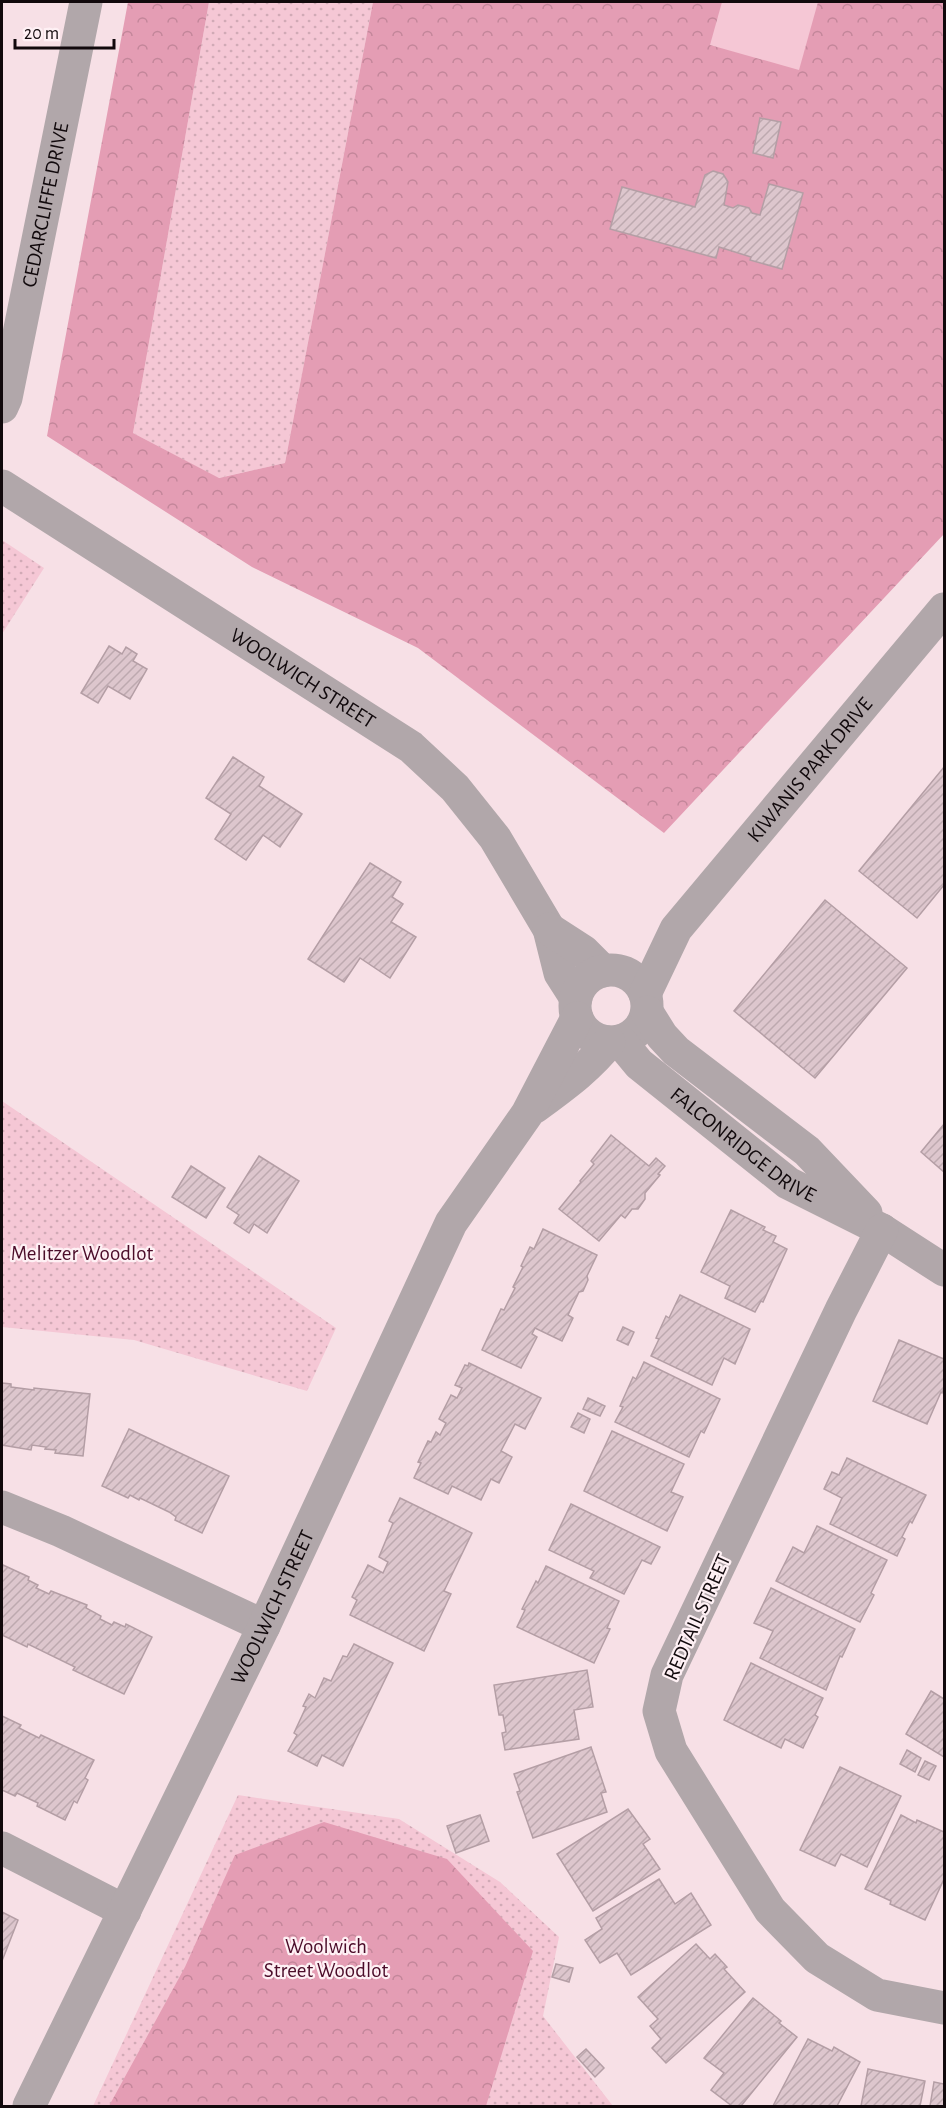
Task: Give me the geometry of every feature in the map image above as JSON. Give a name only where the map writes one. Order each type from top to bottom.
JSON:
[{"type":"street","name":"CEDARCLIFFE DRIVE","points":[[2,407],[6,398],[86,2]]},
{"type":"street","name":"WOOLWICH STREET","points":[[2,486],[411,747],[455,788],[495,838],[549,929],[560,973],[590,1035],[599,1040],[615,1041],[629,1037],[637,1030],[646,1003],[640,984],[624,972],[608,970],[549,929]]},
{"type":"street","name":"KIWANIS PARK DRIVE","points":[[646,1003],[676,929],[945,609]]},
{"type":"street","name":"KIWANIS PARK DRIVE","points":[[608,970],[676,929]]},
{"type":"street","name":"WOOLWICH STREET","points":[[29,2106],[264,1626],[451,1223],[527,1114],[576,1008],[579,989],[585,981],[608,970]]},
{"type":"street","name":"FALCONRIDGE DRIVE","points":[[646,1003],[662,1036],[676,1051],[807,1151],[882,1230]]},
{"type":"street","name":"WOOLWICH STREET","points":[[527,1114],[615,1041]]},
{"type":"street","name":"FALCONRIDGE DRIVE","points":[[615,1041],[639,1064],[788,1183],[882,1230],[945,1270]]},
{"type":"street","name":"REDTAIL STREET","points":[[882,1230],[836,1321],[667,1676],[660,1711],[671,1751],[770,1910],[817,1958],[877,1995],[945,2008]]},
{"type":"street","points":[[2,1507],[61,1531],[264,1626]]},
{"type":"street","points":[[2,1848],[125,1911]]},
{"type":"green space","points":[[128,2],[209,2],[133,433],[219,478],[285,463],[373,2],[944,2],[944,534],[664,833],[418,648],[252,567],[47,436]]},
{"type":"green space","points":[[209,2],[373,2],[285,463],[218,478],[133,433]]},
{"type":"green space","points":[[722,2],[818,2],[799,70],[710,45]]},
{"type":"green space","points":[[2,540],[44,568],[2,634]]},
{"type":"green space","name":"Melitzer Woodlot","points":[[2,1101],[336,1328],[307,1391],[134,1340],[2,1327]]},
{"type":"green space","name":"Woolwich Street Woodlot","points":[[238,1795],[399,1819],[500,1882],[559,1937],[543,2016],[613,2106],[93,2106]]},
{"type":"green space","name":"Woolwich Street Woodlot","points":[[324,1822],[447,1859],[533,1951],[486,2106],[109,2106],[185,1967],[235,1855]]},
{"type":"building","points":[[760,118],[781,122],[773,158],[753,153]]},
{"type":"building","points":[[713,171],[723,174],[728,182],[724,205],[733,208],[738,205],[749,208],[752,213],[760,215],[769,184],[803,193],[782,269],[750,260],[751,257],[719,247],[716,258],[610,229],[622,187],[695,207],[705,175]]},
{"type":"building","points":[[109,646],[122,654],[126,647],[137,654],[133,661],[147,669],[130,699],[108,686],[98,703],[81,693]]},
{"type":"building","points":[[233,757],[264,777],[259,786],[302,814],[280,847],[263,835],[246,860],[215,839],[231,814],[206,798]]},
{"type":"building","points":[[944,767],[944,885],[917,918],[859,871]]},
{"type":"building","points":[[370,863],[401,882],[392,897],[403,904],[391,922],[416,937],[390,978],[360,958],[344,982],[308,959]]},
{"type":"building","points":[[825,900],[907,968],[815,1078],[734,1011]]},
{"type":"building","points":[[944,1124],[944,1172],[921,1152]]},
{"type":"building","points":[[611,1135],[649,1166],[656,1158],[665,1166],[645,1193],[645,1199],[638,1209],[632,1209],[625,1218],[621,1215],[599,1241],[559,1209],[594,1164],[591,1161]]},
{"type":"building","points":[[259,1156],[299,1181],[267,1233],[254,1224],[249,1233],[234,1223],[239,1215],[227,1207]]},
{"type":"building","points":[[191,1166],[225,1188],[206,1218],[172,1197]]},
{"type":"building","points":[[731,1210],[765,1227],[763,1230],[776,1236],[773,1242],[787,1249],[763,1302],[761,1301],[755,1312],[725,1298],[730,1286],[701,1272]]},
{"type":"building","points":[[543,1229],[597,1255],[583,1291],[579,1292],[568,1315],[573,1318],[562,1341],[535,1328],[532,1334],[537,1337],[521,1368],[482,1350],[501,1309],[504,1310],[515,1288],[513,1287],[530,1247],[534,1249]]},
{"type":"building","points":[[680,1295],[750,1329],[735,1364],[724,1358],[712,1385],[651,1356],[666,1316],[669,1318]]},
{"type":"building","points":[[623,1327],[634,1332],[628,1345],[617,1340]]},
{"type":"building","points":[[899,1340],[944,1359],[944,1388],[927,1424],[873,1401]]},
{"type":"building","points":[[644,1362],[720,1399],[704,1433],[701,1431],[689,1457],[615,1422],[623,1407],[620,1406],[633,1377],[636,1379]]},
{"type":"building","points":[[469,1363],[541,1398],[525,1429],[515,1424],[501,1451],[512,1457],[499,1483],[491,1479],[481,1500],[452,1486],[448,1494],[414,1478],[421,1463],[418,1462],[428,1441],[431,1442],[436,1432],[440,1435],[446,1423],[439,1419],[451,1395],[457,1398],[462,1388],[455,1385],[465,1365],[468,1366]]},
{"type":"building","points":[[2,1383],[11,1384],[11,1387],[34,1390],[34,1388],[90,1394],[83,1456],[55,1453],[56,1450],[32,1445],[31,1450],[2,1445]]},
{"type":"building","points":[[588,1398],[605,1406],[600,1416],[583,1409]]},
{"type":"building","points":[[578,1413],[590,1419],[584,1433],[571,1427]]},
{"type":"building","points":[[129,1429],[229,1476],[202,1533],[175,1520],[176,1517],[169,1512],[140,1498],[139,1500],[130,1495],[128,1498],[102,1486]]},
{"type":"building","points":[[612,1431],[684,1464],[671,1492],[683,1497],[667,1531],[584,1491]]},
{"type":"building","points":[[847,1458],[926,1495],[902,1537],[905,1539],[897,1556],[830,1524],[842,1498],[824,1489],[832,1472],[839,1475]]},
{"type":"building","points":[[400,1498],[472,1533],[444,1591],[451,1594],[424,1651],[350,1615],[357,1600],[352,1597],[368,1565],[383,1573],[388,1562],[379,1557],[393,1523],[389,1521]]},
{"type":"building","points":[[571,1504],[660,1547],[651,1564],[642,1560],[624,1594],[590,1578],[594,1571],[549,1550]]},
{"type":"building","points":[[817,1526],[887,1560],[871,1593],[874,1595],[860,1622],[776,1581],[793,1547],[804,1553]]},
{"type":"building","points":[[3,1565],[29,1577],[28,1580],[38,1585],[36,1588],[49,1594],[51,1591],[87,1605],[86,1608],[112,1625],[114,1622],[125,1627],[126,1624],[152,1637],[124,1694],[73,1670],[75,1667],[28,1644],[27,1647],[2,1635]]},
{"type":"building","points":[[546,1566],[619,1601],[607,1628],[610,1629],[594,1663],[517,1627],[525,1610],[522,1609]]},
{"type":"building","points":[[771,1588],[855,1629],[842,1657],[840,1656],[826,1690],[760,1658],[773,1631],[754,1623]]},
{"type":"building","points":[[354,1644],[393,1663],[343,1766],[322,1755],[317,1766],[288,1751],[297,1735],[294,1733],[306,1707],[303,1706],[309,1694],[315,1698],[324,1678],[331,1681],[343,1656],[347,1657]]},
{"type":"building","points":[[751,1663],[823,1698],[815,1715],[818,1717],[803,1748],[785,1739],[781,1748],[724,1720]]},
{"type":"building","points":[[587,1670],[593,1707],[574,1710],[579,1739],[505,1750],[502,1733],[506,1732],[503,1715],[499,1715],[494,1685]]},
{"type":"building","points":[[931,1691],[944,1699],[944,1757],[906,1734]]},
{"type":"building","points":[[2,1716],[21,1725],[19,1728],[39,1738],[41,1735],[94,1760],[77,1803],[74,1801],[65,1820],[17,1793],[15,1796],[2,1790]]},
{"type":"building","points":[[591,1747],[606,1792],[601,1793],[607,1812],[533,1838],[517,1792],[520,1791],[514,1774]]},
{"type":"building","points":[[907,1750],[921,1758],[915,1772],[900,1764]]},
{"type":"building","points":[[925,1761],[936,1766],[929,1780],[918,1775]]},
{"type":"building","points":[[840,1767],[901,1796],[867,1867],[841,1854],[835,1866],[800,1850]]},
{"type":"building","points":[[628,1809],[650,1839],[643,1844],[660,1869],[593,1911],[557,1854]]},
{"type":"building","points":[[480,1815],[489,1841],[456,1853],[447,1826]]},
{"type":"building","points":[[901,1815],[916,1823],[917,1820],[944,1832],[944,1879],[925,1920],[890,1904],[891,1901],[865,1889]]},
{"type":"building","points":[[659,1879],[675,1904],[691,1893],[711,1925],[631,1975],[617,1953],[600,1963],[585,1940],[602,1929],[596,1918]]},
{"type":"building","points":[[2,1912],[18,1920],[2,1961]]},
{"type":"building","points":[[696,1944],[710,1959],[715,1954],[727,1967],[724,1969],[745,1992],[666,2063],[652,2048],[661,2039],[650,2026],[658,2019],[638,1997]]},
{"type":"building","points":[[556,1964],[573,1968],[569,1982],[552,1977]]},
{"type":"building","points":[[753,1998],[797,2037],[741,2106],[732,2106],[711,2090],[724,2073],[704,2058]]},
{"type":"building","points":[[808,2039],[832,2051],[834,2047],[860,2062],[837,2106],[773,2106]]},
{"type":"building","points":[[586,2049],[604,2068],[595,2077],[577,2057]]},
{"type":"building","points":[[868,2069],[925,2081],[920,2106],[861,2106]]},
{"type":"building","points":[[934,2082],[944,2084],[944,2106],[930,2106]]}]
